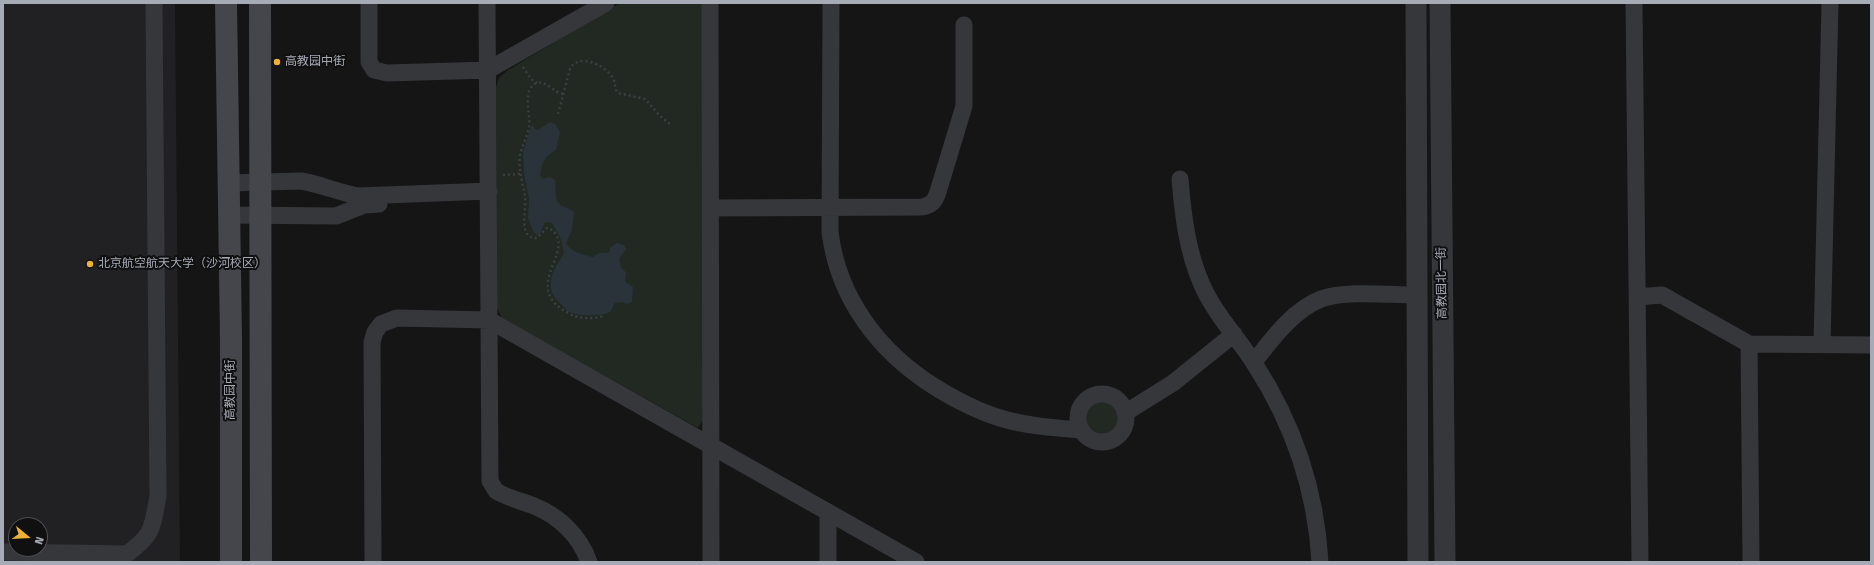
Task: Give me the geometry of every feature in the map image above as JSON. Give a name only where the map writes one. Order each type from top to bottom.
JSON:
[{"type":"main road","name":"高教园中街","points":[[226,3],[229,183],[231,562]]},
{"type":"main road","points":[[260,3],[261,562]]},
{"type":"street","points":[[3,552],[127,554],[142,543],[151,530],[158,496],[154,3]]},
{"type":"street","points":[[369,3],[370,65],[374,70],[387,73],[488,70],[606,3]]},
{"type":"street","points":[[487,3],[491,485],[500,494],[541,509],[556,518],[574,535],[589,562]]},
{"type":"street","points":[[710,3],[712,446],[711,562]]},
{"type":"street","points":[[831,3],[829,208],[832,249],[846,289],[862,318],[878,341],[896,359],[922,379],[952,397],[988,414],[1016,422],[1081,430]]},
{"type":"street","name":"高教园北一街","points":[[1416,3],[1418,562]]},
{"type":"street","name":"高教园北一街","points":[[1440,3],[1445,562]]},
{"type":"street","points":[[1634,3],[1640,562]]},
{"type":"street","points":[[1822,344],[1830,3]]},
{"type":"street","points":[[710,208],[922,207],[929,205],[934,201],[964,106],[964,25]]},
{"type":"street","points":[[1180,179],[1184,222],[1195,267],[1211,303],[1254,362],[1290,429],[1305,471],[1316,517],[1320,562]]},
{"type":"street","points":[[229,183],[260,181],[312,182],[346,194],[359,196],[489,196]]},
{"type":"street","points":[[229,215],[336,216],[371,204],[489,196]]},
{"type":"street","points":[[1254,362],[1295,316],[1321,299],[1342,295],[1417,295]]},
{"type":"street","points":[[1636,297],[1662,295],[1748,344],[1871,344]]},
{"type":"street","points":[[373,562],[372,342],[375,332],[386,321],[397,318],[489,320],[916,562]]},
{"type":"street","points":[[1125,413],[1173,384],[1234,334]]},
{"type":"street","points":[[1748,344],[1751,562]]},
{"type":"street","points":[[1100,394],[1114,397],[1120,402],[1125,413],[1125,424],[1122,432],[1116,438],[1109,441],[1101,442],[1086,436],[1081,430],[1078,422],[1081,406],[1092,396],[1100,394]]},
{"type":"street","points":[[828,512],[828,562]]},
{"type":"path","points":[[515,55],[531,79],[537,83],[546,84],[556,93],[564,94]]},
{"type":"path","points":[[558,114],[564,94],[565,84],[572,66],[582,60],[591,62],[610,74],[615,80],[615,88],[618,93],[645,99],[660,116],[670,124]]},
{"type":"path","points":[[537,83],[530,92],[527,105],[529,126],[520,156],[520,174],[526,200],[524,223],[529,235],[533,238],[538,238],[547,228],[551,229],[559,240],[558,250],[552,263],[548,282],[551,298],[558,307],[573,315],[594,318],[603,316]]},
{"type":"shaded area","name":"北京航空航天大学（沙河校区）","points":[[3,3],[175,3],[180,562],[3,562]]},
{"type":"shaded area","points":[[620,3],[705,3],[703,420],[698,428],[502,318],[497,308],[496,87],[499,78],[508,70]]},
{"type":"shaded area","points":[[550,122],[555,124],[560,132],[556,150],[547,156],[542,165],[540,176],[543,179],[549,177],[555,180],[557,201],[559,204],[570,209],[574,213],[572,230],[566,243],[574,251],[593,257],[599,253],[608,253],[610,248],[617,243],[624,245],[626,249],[619,259],[621,268],[626,272],[625,282],[633,287],[632,302],[627,304],[622,302],[615,303],[611,311],[608,313],[599,315],[581,315],[566,310],[551,290],[553,273],[564,253],[561,239],[552,223],[545,222],[540,234],[537,235],[533,231],[528,218],[529,199],[524,174],[523,152],[531,126],[533,125],[535,129],[538,130]]},
{"type":"shaded area","points":[[1099,402],[1105,402],[1115,409],[1118,418],[1117,424],[1111,431],[1105,434],[1099,434],[1089,427],[1086,421],[1086,415],[1093,405]]},
{"type":"place","name":"高教园中街","points":[[277,62]]},
{"type":"place","name":"北京航空航天大学（沙河校区）","points":[[90,264]]}]
